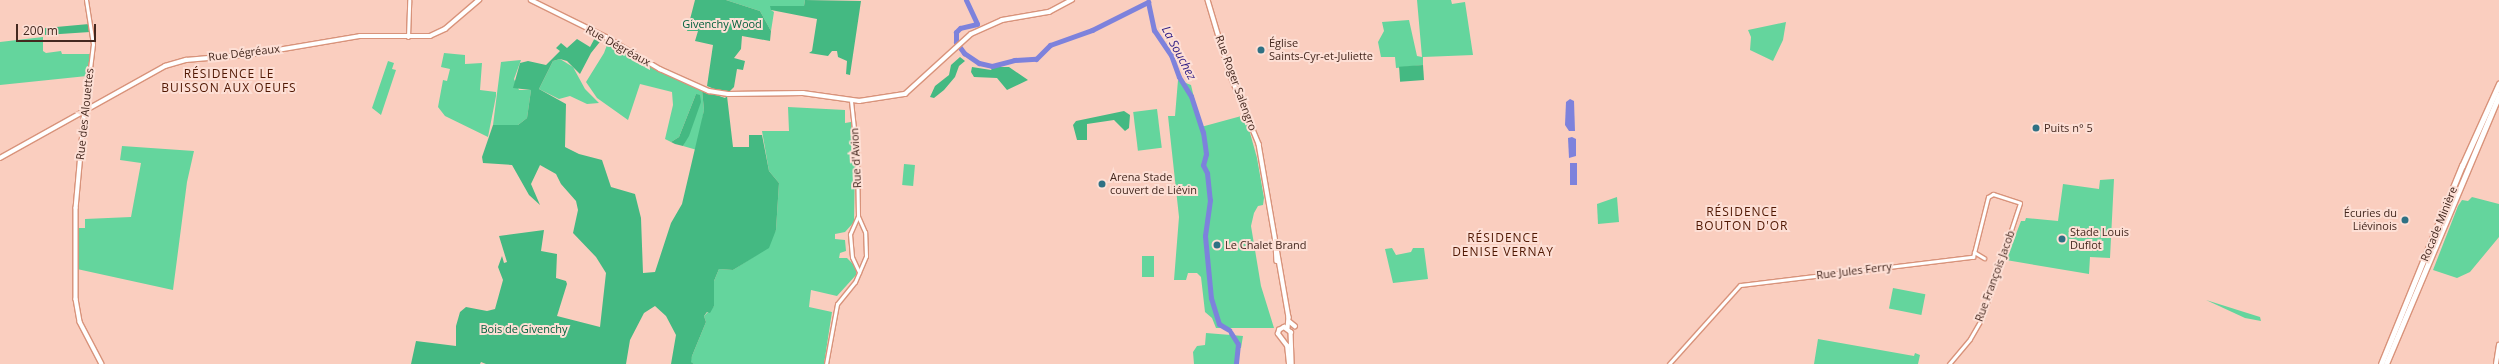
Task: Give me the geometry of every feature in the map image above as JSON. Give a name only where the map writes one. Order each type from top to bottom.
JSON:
[{"type":"highway","name":"Rocade Minière","points":[[2416,289],[2462,166],[2499,84]]},
{"type":"highway","name":"Rocade Minière","points":[[2381,364],[2416,289],[2499,95]]},
{"type":"highway","name":"Rocade Minière","points":[[2386,364],[2411,300]]},
{"type":"main road","name":"Rue Dégréaux","points":[[0,158],[19,149],[155,70],[183,61],[254,54],[360,36],[425,37],[438,34],[479,0]]},
{"type":"main road","name":"Rue Dégréaux","points":[[531,0],[606,37],[660,69],[706,90],[726,94],[802,93],[851,101],[881,99],[905,94],[959,43],[1002,20],[1043,14],[1072,0]]},
{"type":"main road","name":"Rue Roger Salengro","points":[[1207,0],[1230,74],[1248,113],[1262,158],[1276,244]]},
{"type":"main road","name":"Rue des Alouettes","points":[[85,110],[75,228],[77,307],[80,322],[102,364]]},
{"type":"main road","points":[[1276,244],[1289,321],[1286,328]]},
{"type":"main road","points":[[1276,244],[1287,320],[1286,328],[1290,338],[1292,364]]},
{"type":"main road","points":[[1289,321],[1295,326]]},
{"type":"main road","points":[[1286,328],[1280,329],[1278,334],[1288,348],[1288,364]]},
{"type":"main road","points":[[1284,341],[1290,338]]},
{"type":"main road","points":[[2496,364],[2499,345]]},
{"type":"street","name":"Rue des Alouettes","points":[[85,110],[93,44],[86,0]]},
{"type":"street","points":[[408,37],[409,0]]},
{"type":"street","name":"Rue d'Avion","points":[[826,364],[837,304],[855,282],[863,260],[866,256],[865,232],[861,227],[858,216],[857,156],[851,101]]},
{"type":"street","name":"Rue François Jacob","points":[[1949,364],[1970,339],[1982,318],[2020,203],[1994,194],[1988,197],[1974,252]]},
{"type":"street","name":"Rue d'Avion","points":[[858,216],[854,228],[850,234],[852,257],[859,273]]},
{"type":"street","points":[[854,228],[861,227]]},
{"type":"street","points":[[1974,252],[1984,258]]},
{"type":"street","name":"Rue Jules Ferry","points":[[1669,364],[1736,287],[1746,284],[1973,257],[1974,252]]},
{"type":"street","points":[[855,261],[863,260]]},
{"type":"green space","name":"Givenchy Wood","points":[[695,0],[726,0],[760,11],[771,31],[770,41],[742,36],[741,49],[734,58],[745,61],[743,70],[737,69],[734,87],[730,91],[719,91],[707,86],[713,45],[695,41],[698,31],[687,31]]},
{"type":"green space","points":[[726,0],[805,0],[804,6],[776,6],[771,10],[774,12],[771,31],[760,11]]},
{"type":"green space","name":"Givenchy Wood","points":[[805,0],[861,1],[850,75],[846,74],[847,61],[838,57],[837,51],[832,51],[828,56],[809,53],[812,51],[817,19],[771,10],[770,6],[804,6]]},
{"type":"green space","points":[[1417,0],[1451,0],[1452,4],[1465,2],[1473,55],[1423,57],[1423,65],[1396,68],[1395,57],[1381,57],[1378,42],[1384,31],[1382,22],[1409,20],[1417,56],[1422,57]]},
{"type":"green space","points":[[1786,22],[1783,40],[1773,61],[1750,50],[1751,37],[1748,30]]},
{"type":"green space","points":[[89,24],[90,32],[45,35],[45,28]]},
{"type":"green space","name":"Bois de Givenchy","points":[[597,34],[603,38],[591,53],[580,74],[567,61],[560,59],[553,61],[539,89],[566,104],[565,147],[579,154],[602,160],[611,187],[635,194],[641,218],[643,273],[655,272],[671,223],[682,204],[704,110],[702,90],[725,98],[727,96],[733,147],[749,147],[749,135],[762,135],[769,171],[779,183],[776,230],[769,248],[733,270],[719,269],[714,281],[714,306],[710,313],[707,312],[704,316],[706,322],[692,356],[691,362],[694,364],[671,364],[676,335],[666,316],[655,306],[644,313],[630,340],[626,364],[486,364],[481,362],[480,364],[411,364],[416,341],[456,346],[456,326],[460,312],[466,307],[487,311],[495,309],[503,280],[498,267],[502,256],[504,263],[507,262],[499,236],[544,230],[541,251],[557,254],[556,278],[566,281],[567,284],[557,316],[600,327],[606,273],[596,257],[573,233],[578,210],[576,201],[561,184],[556,174],[540,165],[531,184],[540,205],[529,195],[512,165],[483,163],[482,157],[493,125],[518,125],[527,118],[531,90],[513,88],[520,63],[528,61],[546,65],[560,51],[556,48],[561,43],[567,48],[577,39],[590,47]]},
{"type":"green space","points":[[43,37],[43,51],[46,53],[61,51],[62,54],[90,54],[87,76],[0,85],[0,42]]},
{"type":"green space","points":[[605,39],[658,70],[702,90],[704,110],[697,150],[683,146],[691,129],[696,94],[679,137],[671,142],[665,139],[673,105],[672,92],[640,84],[628,120],[597,98],[586,82],[604,53],[607,45],[604,43]]},
{"type":"green space","points":[[444,53],[465,55],[465,64],[482,63],[480,90],[496,92],[488,137],[445,116],[438,107],[443,80],[447,81],[450,69],[441,67]]},
{"type":"green space","points":[[960,57],[965,61],[959,66],[955,77],[944,90],[934,98],[930,97],[935,86],[949,75],[951,65]]},
{"type":"green space","points":[[560,59],[573,67],[585,89],[599,103],[587,104],[570,96],[559,99],[539,89],[553,61]]},
{"type":"green space","points":[[521,60],[514,79],[519,90],[531,90],[527,118],[518,125],[493,125],[501,62]]},
{"type":"green space","points":[[388,61],[394,63],[392,69],[396,70],[381,115],[372,108]]},
{"type":"green space","points":[[1423,65],[1424,80],[1400,82],[1399,67]]},
{"type":"green space","points":[[972,67],[991,70],[993,67],[1009,67],[1028,80],[1007,90],[997,78],[974,77],[971,72]]},
{"type":"green space","points":[[1178,80],[1191,85],[1201,127],[1245,115],[1257,158],[1264,198],[1263,205],[1258,206],[1254,213],[1251,226],[1261,286],[1274,328],[1216,328],[1212,318],[1205,312],[1201,277],[1197,273],[1188,273],[1186,280],[1174,280],[1179,217],[1168,116],[1175,116]]},
{"type":"green space","points":[[696,94],[700,95],[701,102],[689,136],[683,146],[675,144],[671,142],[679,137]]},
{"type":"green space","points":[[788,107],[845,110],[845,123],[851,122],[855,163],[854,222],[845,232],[835,234],[835,239],[845,240],[846,251],[840,253],[839,258],[847,258],[856,267],[856,275],[837,296],[811,290],[809,307],[832,312],[824,364],[694,364],[690,362],[706,322],[704,316],[714,306],[714,281],[719,269],[733,270],[761,252],[776,230],[779,183],[769,171],[762,131],[789,131]]},
{"type":"green space","points":[[1157,109],[1162,148],[1138,151],[1133,112]]},
{"type":"green space","points":[[1124,111],[1130,115],[1129,128],[1125,131],[1114,120],[1087,124],[1087,140],[1077,140],[1073,125],[1076,121]]},
{"type":"green space","points":[[122,146],[194,151],[187,182],[173,290],[77,269],[78,228],[85,228],[85,219],[131,217],[141,163],[120,160]]},
{"type":"green space","points":[[904,164],[915,165],[913,186],[902,185]]},
{"type":"green space","name":"Stade Louis Duflot","points":[[2114,179],[2110,258],[2090,257],[2089,274],[2006,260],[2021,221],[2025,221],[2026,218],[2058,221],[2063,184],[2099,189],[2100,180]]},
{"type":"green space","points":[[1617,197],[1619,222],[1598,224],[1597,204]]},
{"type":"green space","points":[[2472,197],[2499,204],[2499,237],[2470,272],[2457,278],[2433,270],[2458,206],[2462,200],[2468,201]]},
{"type":"green space","points":[[1392,248],[1396,255],[1411,252],[1413,248],[1424,248],[1428,279],[1393,283],[1385,249]]},
{"type":"green space","points":[[1142,256],[1154,256],[1154,277],[1142,277]]},
{"type":"green space","points":[[1893,288],[1925,294],[1921,315],[1889,309]]},
{"type":"green space","points":[[2206,300],[2260,317],[2261,321],[2245,318]]},
{"type":"green space","points":[[1206,333],[1243,336],[1241,348],[1238,348],[1236,364],[1194,364],[1193,352],[1197,346],[1205,345]]},
{"type":"green space","points":[[1818,339],[1914,356],[1915,353],[1920,355],[1918,364],[1814,364]]},
{"type":"water","points":[[1570,99],[1574,101],[1575,131],[1569,131],[1565,125],[1566,102]]},
{"type":"water","points":[[1572,137],[1576,139],[1576,156],[1569,158],[1568,138]]},
{"type":"water","points":[[1570,163],[1577,163],[1577,185],[1570,185]]},
{"type":"waterway","name":"La Souchez","points":[[966,0],[977,24],[960,28],[956,32],[956,42],[964,53],[979,63],[992,66],[1014,60],[1036,59],[1050,45],[1092,30],[1148,2],[1154,30],[1171,55],[1179,77],[1191,96],[1203,132],[1206,154],[1203,165],[1207,173],[1210,200],[1205,236],[1211,298],[1219,324],[1229,330]]},
{"type":"waterway","name":"La Souchez","points":[[1231,333],[1238,344],[1236,364]]},
{"type":"place","name":"Église Saints-Cyr-et-Juliette","points":[[1261,50]]},
{"type":"place","name":"Puits n° 5","points":[[2036,128]]},
{"type":"place","name":"Arena Stade couvert de Liévin","points":[[1102,184]]},
{"type":"place","name":"Écuries du Liévinois","points":[[2405,220]]},
{"type":"place","name":"Stade Louis Duflot","points":[[2062,239]]},
{"type":"place","name":"Le Chalet Brand","points":[[1217,245]]},
{"type":"district","name":"RÉSIDENCE LE BUISSON AUX OEUFS","points":[[229,81]]},
{"type":"district","name":"RÉSIDENCE BOUTON D'OR","points":[[1742,219]]},
{"type":"district","name":"RÉSIDENCE DENISE VERNAY","points":[[1503,245]]}]
